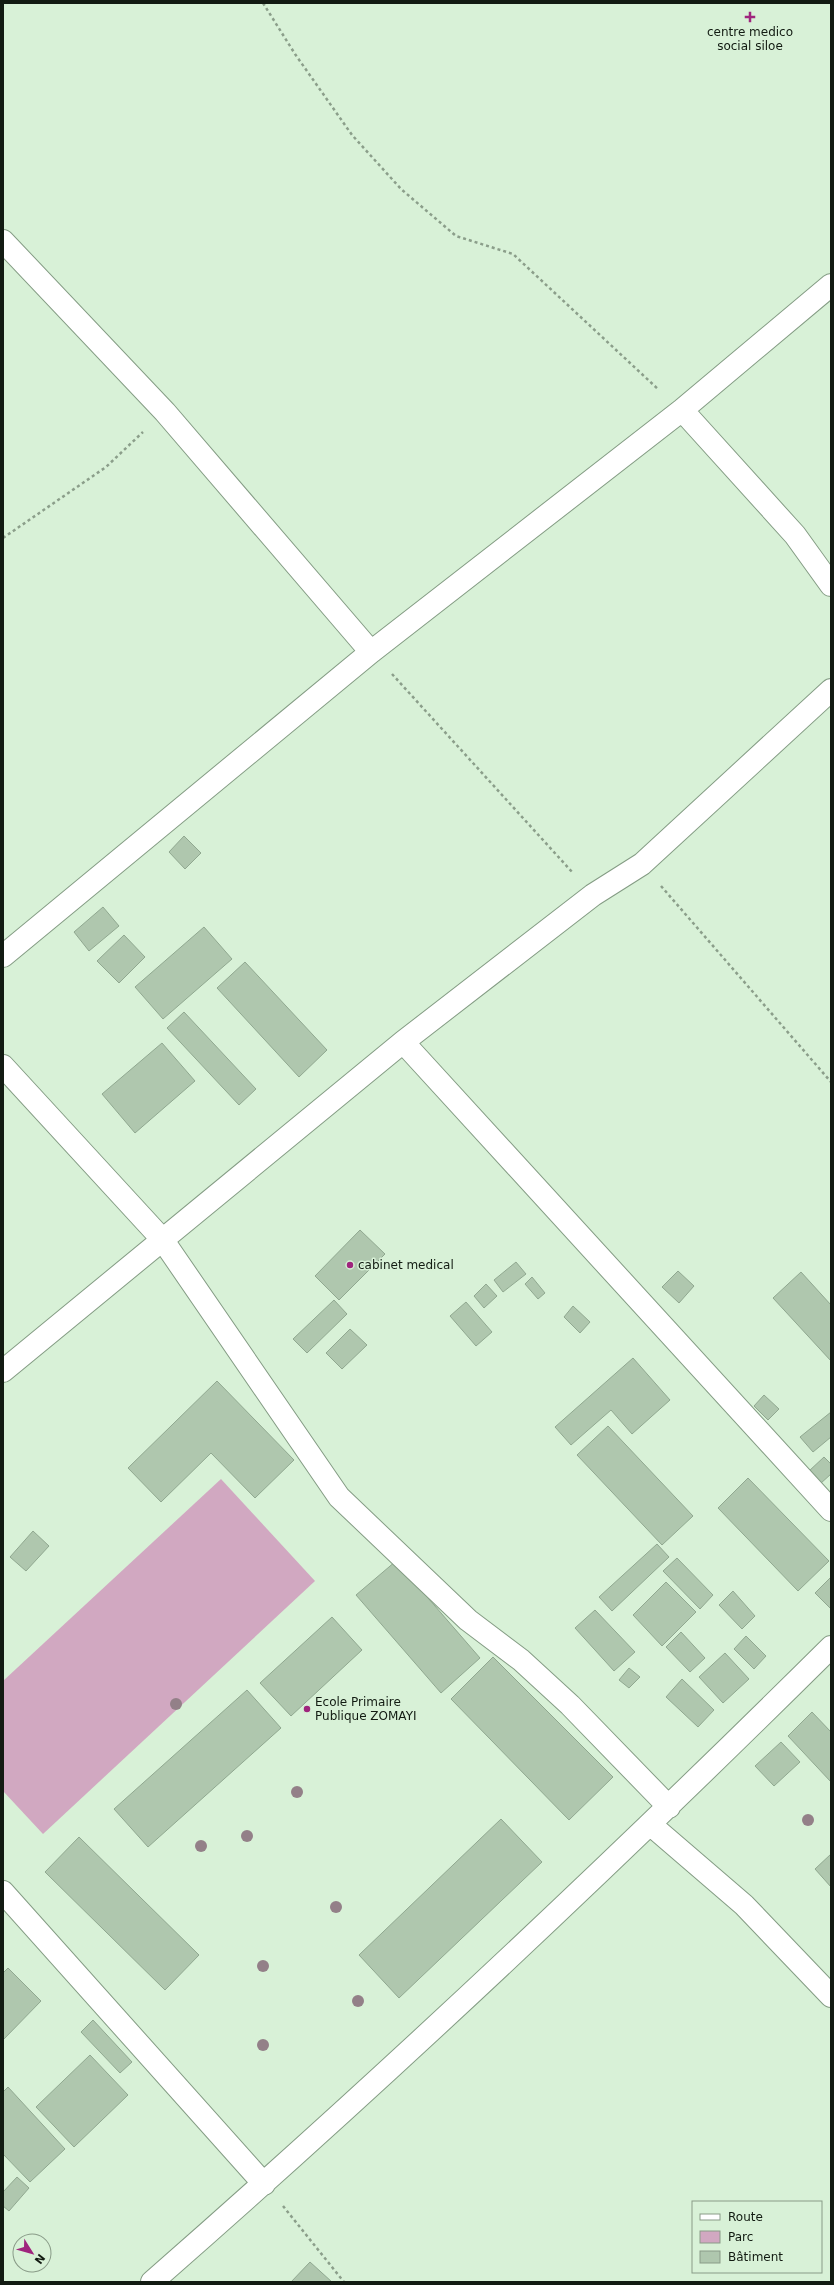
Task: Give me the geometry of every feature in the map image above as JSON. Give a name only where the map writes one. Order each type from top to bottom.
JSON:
[{"type":"street","points":[[3,241],[165,412],[371,652]]},
{"type":"street","points":[[3,956],[371,652],[682,410],[831,285]]},
{"type":"street","points":[[682,410],[795,535],[831,585]]},
{"type":"street","points":[[3,1371],[403,1042],[593,895],[642,864],[831,690]]},
{"type":"street","points":[[403,1042],[831,1510]]},
{"type":"street","points":[[3,1066],[162,1239],[339,1497],[468,1620],[521,1660],[564,1700],[669,1807]]},
{"type":"street","points":[[152,2282],[264,2184],[651,1825],[831,1646]]},
{"type":"street","points":[[651,1825],[744,1905],[831,1996]]},
{"type":"street","points":[[3,1892],[264,2184]]},
{"type":"path","points":[[263,3],[295,54],[352,134],[401,189],[456,236],[513,254],[599,337],[682,410]]},
{"type":"path","points":[[3,538],[106,467],[165,412]]},
{"type":"path","points":[[371,652],[593,895]]},
{"type":"path","points":[[642,864],[831,1082]]},
{"type":"path","points":[[264,2184],[344,2282]]},
{"type":"green space","points":[[221,1479],[315,1581],[43,1834],[3,1791],[3,1681]]},
{"type":"building","points":[[184,836],[201,853],[185,869],[169,852]]},
{"type":"building","points":[[103,907],[119,926],[89,951],[74,932]]},
{"type":"building","points":[[204,927],[232,959],[163,1019],[135,987]]},
{"type":"building","points":[[124,935],[145,957],[119,983],[97,961]]},
{"type":"building","points":[[245,962],[327,1050],[299,1077],[217,988]]},
{"type":"building","points":[[184,1012],[256,1089],[239,1105],[167,1028]]},
{"type":"building","points":[[162,1043],[195,1081],[135,1133],[102,1094]]},
{"type":"building","name":"cabinet medical","points":[[360,1230],[385,1254],[339,1300],[315,1276]]},
{"type":"building","points":[[516,1262],[526,1274],[503,1292],[494,1280]]},
{"type":"building","points":[[678,1271],[694,1286],[679,1303],[662,1287]]},
{"type":"building","points":[[801,1272],[831,1305],[831,1361],[773,1298]]},
{"type":"building","points":[[532,1277],[545,1293],[538,1299],[525,1284]]},
{"type":"building","points":[[486,1284],[497,1296],[484,1308],[474,1296]]},
{"type":"building","points":[[334,1300],[347,1314],[307,1353],[293,1339]]},
{"type":"building","points":[[466,1302],[492,1332],[476,1346],[450,1316]]},
{"type":"building","points":[[573,1306],[590,1322],[580,1333],[564,1317]]},
{"type":"building","points":[[350,1329],[367,1345],[342,1369],[326,1353]]},
{"type":"building","points":[[633,1358],[670,1400],[632,1434],[611,1410],[571,1445],[555,1427]]},
{"type":"building","points":[[217,1381],[294,1460],[255,1498],[211,1453],[161,1502],[128,1468]]},
{"type":"building","points":[[764,1395],[779,1409],[768,1420],[754,1406]]},
{"type":"building","points":[[831,1412],[831,1437],[813,1452],[800,1437]]},
{"type":"building","points":[[608,1426],[693,1516],[662,1545],[577,1455]]},
{"type":"building","points":[[824,1457],[831,1464],[831,1474],[820,1484],[809,1471]]},
{"type":"building","points":[[748,1478],[829,1561],[798,1591],[718,1508]]},
{"type":"building","points":[[33,1531],[49,1546],[26,1571],[10,1557]]},
{"type":"building","points":[[657,1544],[669,1557],[612,1611],[599,1597]]},
{"type":"building","points":[[677,1558],[713,1595],[700,1609],[663,1571]]},
{"type":"building","points":[[396,1561],[480,1658],[441,1693],[356,1595]]},
{"type":"building","points":[[831,1577],[831,1607],[830,1608],[815,1593]]},
{"type":"building","points":[[666,1582],[696,1612],[662,1646],[633,1615]]},
{"type":"building","points":[[733,1591],[755,1616],[742,1629],[719,1605]]},
{"type":"building","points":[[595,1610],[635,1652],[614,1671],[575,1628]]},
{"type":"building","points":[[332,1617],[362,1650],[291,1716],[260,1683]]},
{"type":"building","points":[[681,1632],[705,1658],[690,1672],[666,1647]]},
{"type":"building","points":[[746,1636],[766,1656],[754,1669],[734,1649]]},
{"type":"building","points":[[725,1653],[749,1679],[723,1703],[699,1677]]},
{"type":"building","points":[[493,1657],[613,1777],[569,1820],[451,1699]]},
{"type":"building","points":[[629,1668],[640,1677],[629,1688],[619,1680]]},
{"type":"building","points":[[682,1679],[714,1710],[698,1727],[666,1697]]},
{"type":"building","points":[[247,1690],[281,1728],[148,1847],[114,1809]]},
{"type":"building","points":[[812,1712],[831,1732],[831,1782],[788,1736]]},
{"type":"building","points":[[781,1742],[800,1762],[774,1786],[755,1766]]},
{"type":"building","points":[[501,1819],[542,1862],[399,1998],[359,1955]]},
{"type":"building","points":[[79,1837],[199,1955],[165,1990],[45,1872]]},
{"type":"building","points":[[831,1854],[831,1887],[815,1869]]},
{"type":"building","points":[[8,1968],[41,2001],[3,2040],[3,1973]]},
{"type":"building","points":[[93,2020],[132,2062],[120,2073],[81,2032]]},
{"type":"building","points":[[90,2055],[128,2095],[74,2147],[36,2107]]},
{"type":"building","points":[[8,2087],[65,2149],[30,2182],[3,2154],[3,2092]]},
{"type":"building","points":[[17,2177],[29,2188],[9,2211],[3,2206],[3,2192]]},
{"type":"building","points":[[310,2262],[332,2282],[291,2282]]},
{"type":"place","name":"centre medico social siloe","points":[[750,17]]},
{"type":"place","name":"cabinet medical","points":[[350,1265]]},
{"type":"place","name":"Ecole Primaire Publique ZOMAYI","points":[[307,1709]]}]
